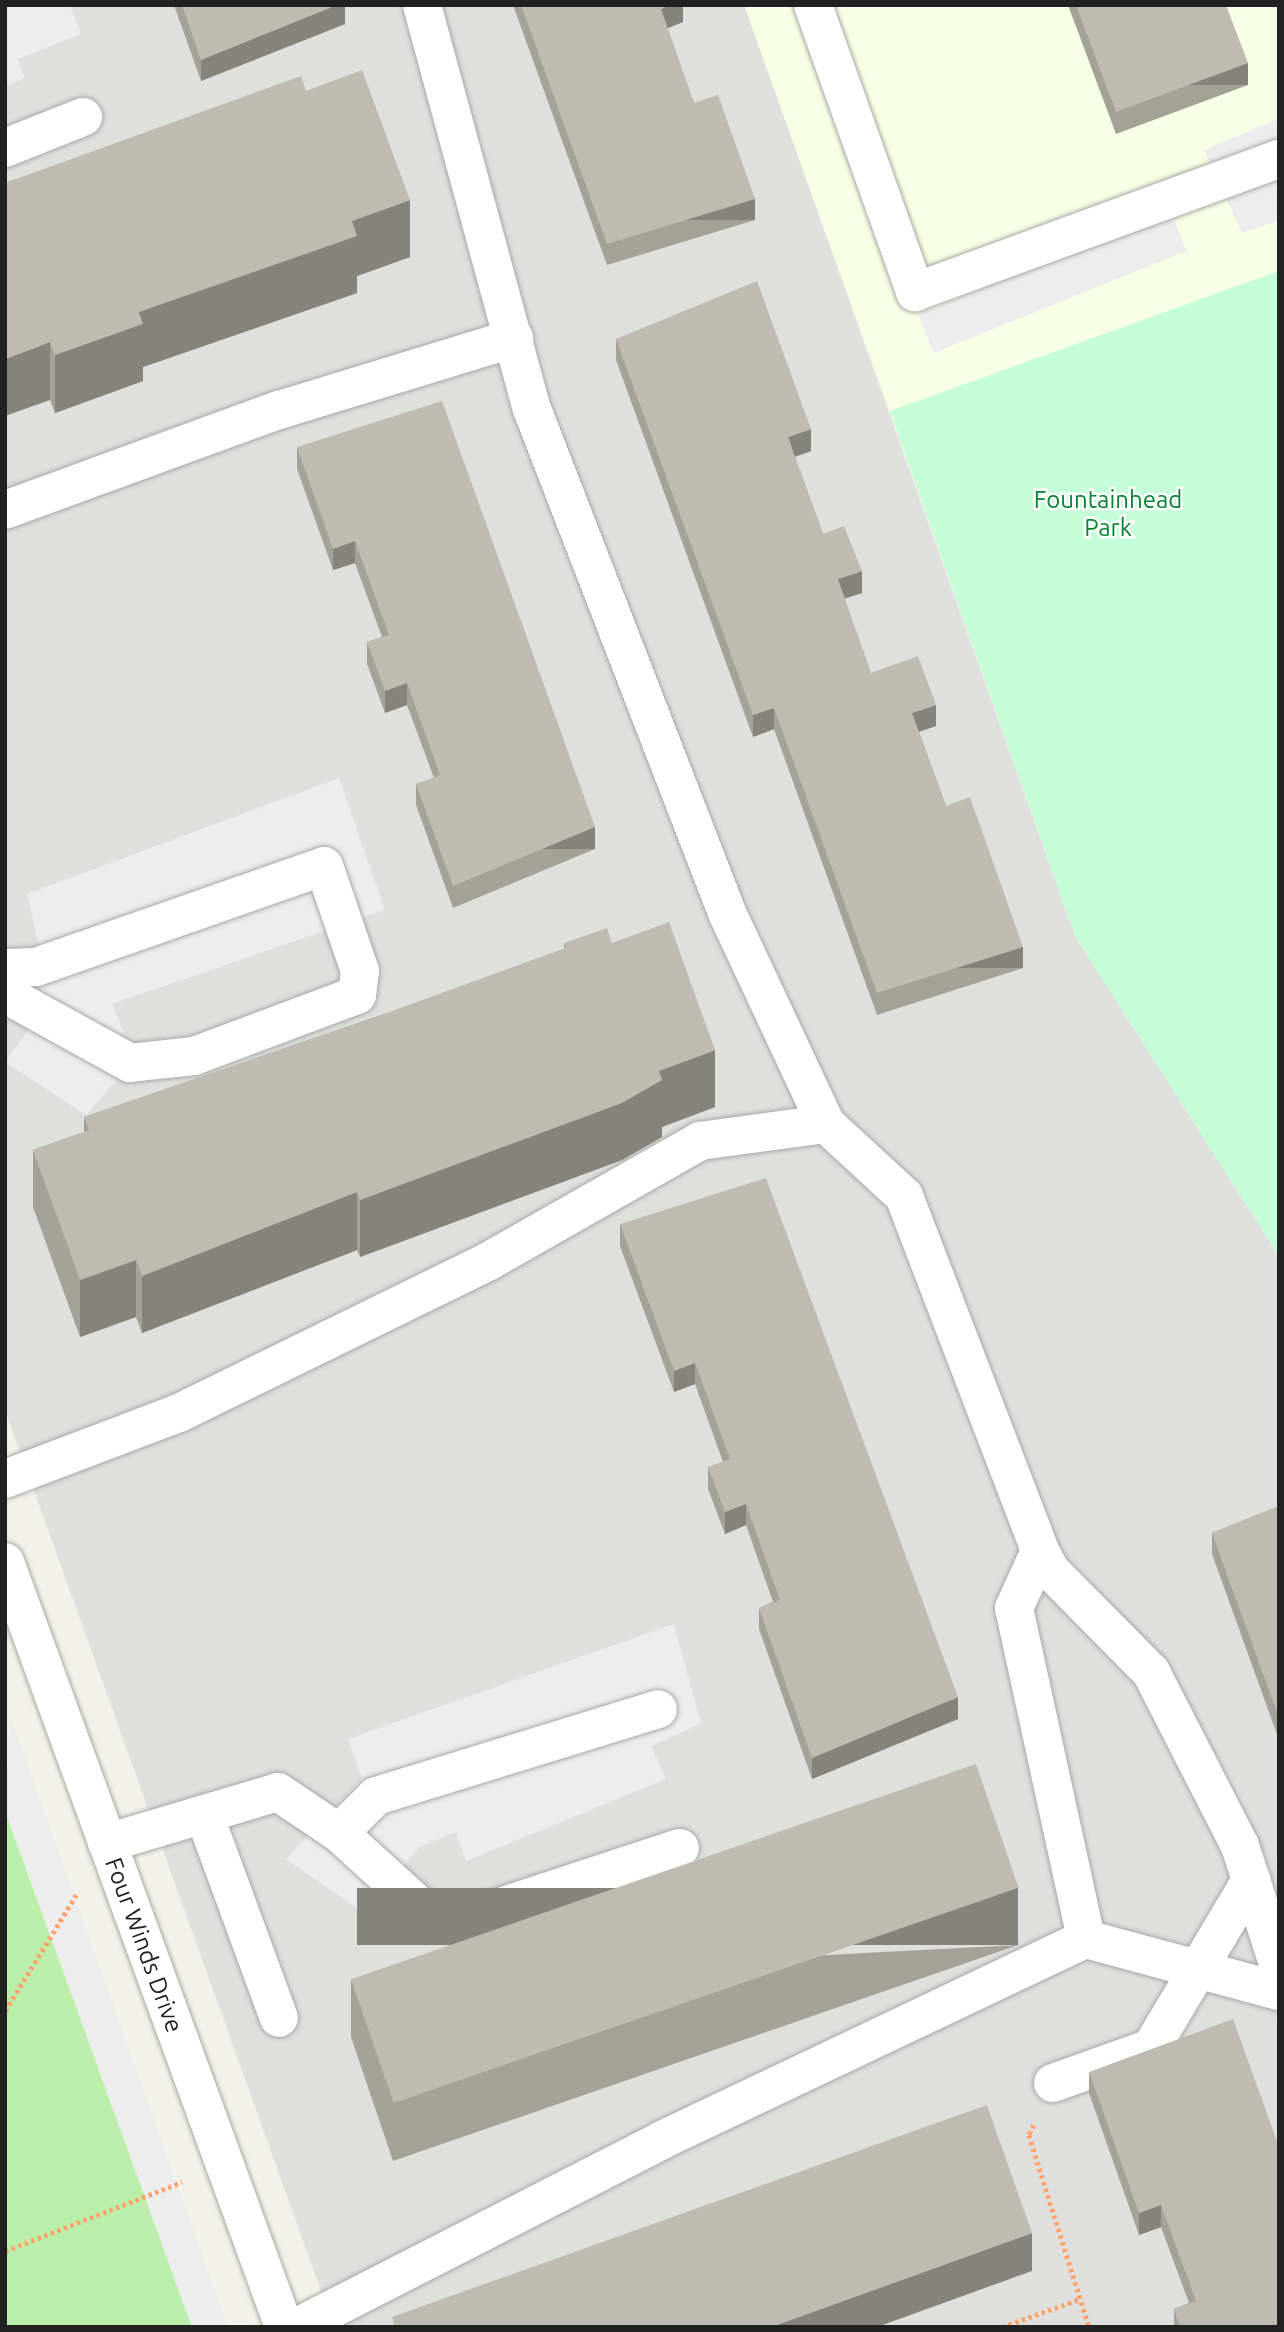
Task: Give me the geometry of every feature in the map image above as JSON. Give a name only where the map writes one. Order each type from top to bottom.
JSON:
[{"type":"street","points":[[422,5],[532,409],[728,915],[827,1124],[904,1196],[1040,1551],[1050,1570],[1151,1672],[1240,1846],[1279,1967]]},
{"type":"street","points":[[813,5],[915,292],[1279,159]]},
{"type":"street","points":[[5,148],[83,117]]},
{"type":"street","points":[[5,510],[279,410],[514,338]]},
{"type":"street","points":[[5,968],[36,967],[324,866],[360,971],[357,995],[194,1056],[130,1063],[5,994]]},
{"type":"street","points":[[5,1479],[179,1413],[489,1261],[700,1141],[827,1124]]},
{"type":"street","points":[[1040,1551],[1014,1608],[1086,1939]]},
{"type":"street","name":"Four Winds Drive","points":[[5,1562],[284,2327]]},
{"type":"street","points":[[339,1833],[376,1796],[658,1709]]},
{"type":"street","points":[[107,1843],[205,1817],[278,1792],[339,1833],[429,1914],[488,1912],[680,1848]]},
{"type":"street","points":[[205,1817],[279,2018]]},
{"type":"street","points":[[1053,2083],[1151,2048],[1194,1968],[1251,1880]]},
{"type":"street","points":[[297,2327],[662,2140],[1086,1939],[1279,1991]]},
{"type":"path","points":[[5,2011],[107,1843]]},
{"type":"path","points":[[1053,2083],[1029,2135],[1089,2327]]},
{"type":"path","points":[[5,2251],[225,2164]]},
{"type":"path","points":[[1002,2327],[1080,2299]]},
{"type":"shaded area","points":[[5,5],[744,5],[1075,936],[1279,1256],[1279,2327],[334,2327],[5,1410]]},
{"type":"shaded area","points":[[5,5],[70,5],[81,34],[18,59],[25,78],[5,86]]},
{"type":"shaded area","points":[[744,5],[1279,5],[1279,271],[890,411]]},
{"type":"shaded area","points":[[1279,118],[1279,221],[1242,233],[1204,150]]},
{"type":"shaded area","points":[[1171,212],[1187,251],[934,353],[918,314]]},
{"type":"shaded area","points":[[339,778],[385,910],[112,1004],[135,1059],[86,1115],[5,1062],[32,1025],[38,942],[27,894]]},
{"type":"shaded area","points":[[674,1624],[701,1724],[651,1746],[666,1779],[466,1861],[456,1832],[419,1847],[365,1914],[286,1859],[362,1778],[348,1739]]},
{"type":"shaded area","points":[[10,1715],[228,2327],[192,2327],[5,1810]]},
{"type":"green space","name":"Fountainhead Park","points":[[1279,271],[1279,1256],[1075,936],[890,411]]},
{"type":"green space","points":[[5,1811],[192,2327],[5,2327]]},
{"type":"building","points":[[182,5],[337,5],[201,60]]},
{"type":"building","points":[[521,5],[671,5],[661,9],[694,103],[718,95],[755,199],[607,244]]},
{"type":"building","points":[[1076,5],[1226,5],[1248,63],[1116,112]]},
{"type":"building","points":[[362,70],[410,200],[352,221],[357,236],[139,312],[143,324],[55,355],[50,342],[5,359],[5,183],[301,76],[306,91]]},
{"type":"building","points":[[757,281],[811,429],[788,437],[823,534],[844,526],[862,571],[838,579],[871,673],[918,656],[936,705],[912,713],[946,806],[970,797],[1023,947],[877,993],[774,708],[753,715],[616,339]]},
{"type":"building","points":[[442,401],[595,827],[453,886],[416,784],[440,775],[407,683],[385,691],[367,642],[389,635],[355,541],[333,549],[297,447]]},
{"type":"building","points":[[669,922],[715,1050],[659,1071],[662,1080],[622,1103],[360,1200],[357,1192],[142,1276],[136,1260],[80,1280],[33,1150],[89,1130],[84,1117],[393,1011],[566,948],[564,943],[607,928],[612,943]]},
{"type":"building","points":[[766,1178],[958,1697],[812,1758],[759,1608],[780,1600],[746,1504],[725,1512],[708,1467],[730,1459],[695,1363],[674,1371],[620,1224]]},
{"type":"building","points":[[1279,1506],[1279,1718],[1212,1533]]},
{"type":"building","points":[[976,1764],[1019,1888],[394,2103],[351,1979]]},
{"type":"building","points":[[1233,2019],[1279,2147],[1279,2327],[1180,2327],[1174,2309],[1196,2301],[1161,2205],[1139,2213],[1089,2072]]},
{"type":"building","points":[[987,2105],[1032,2233],[771,2327],[395,2327],[392,2317]]}]
